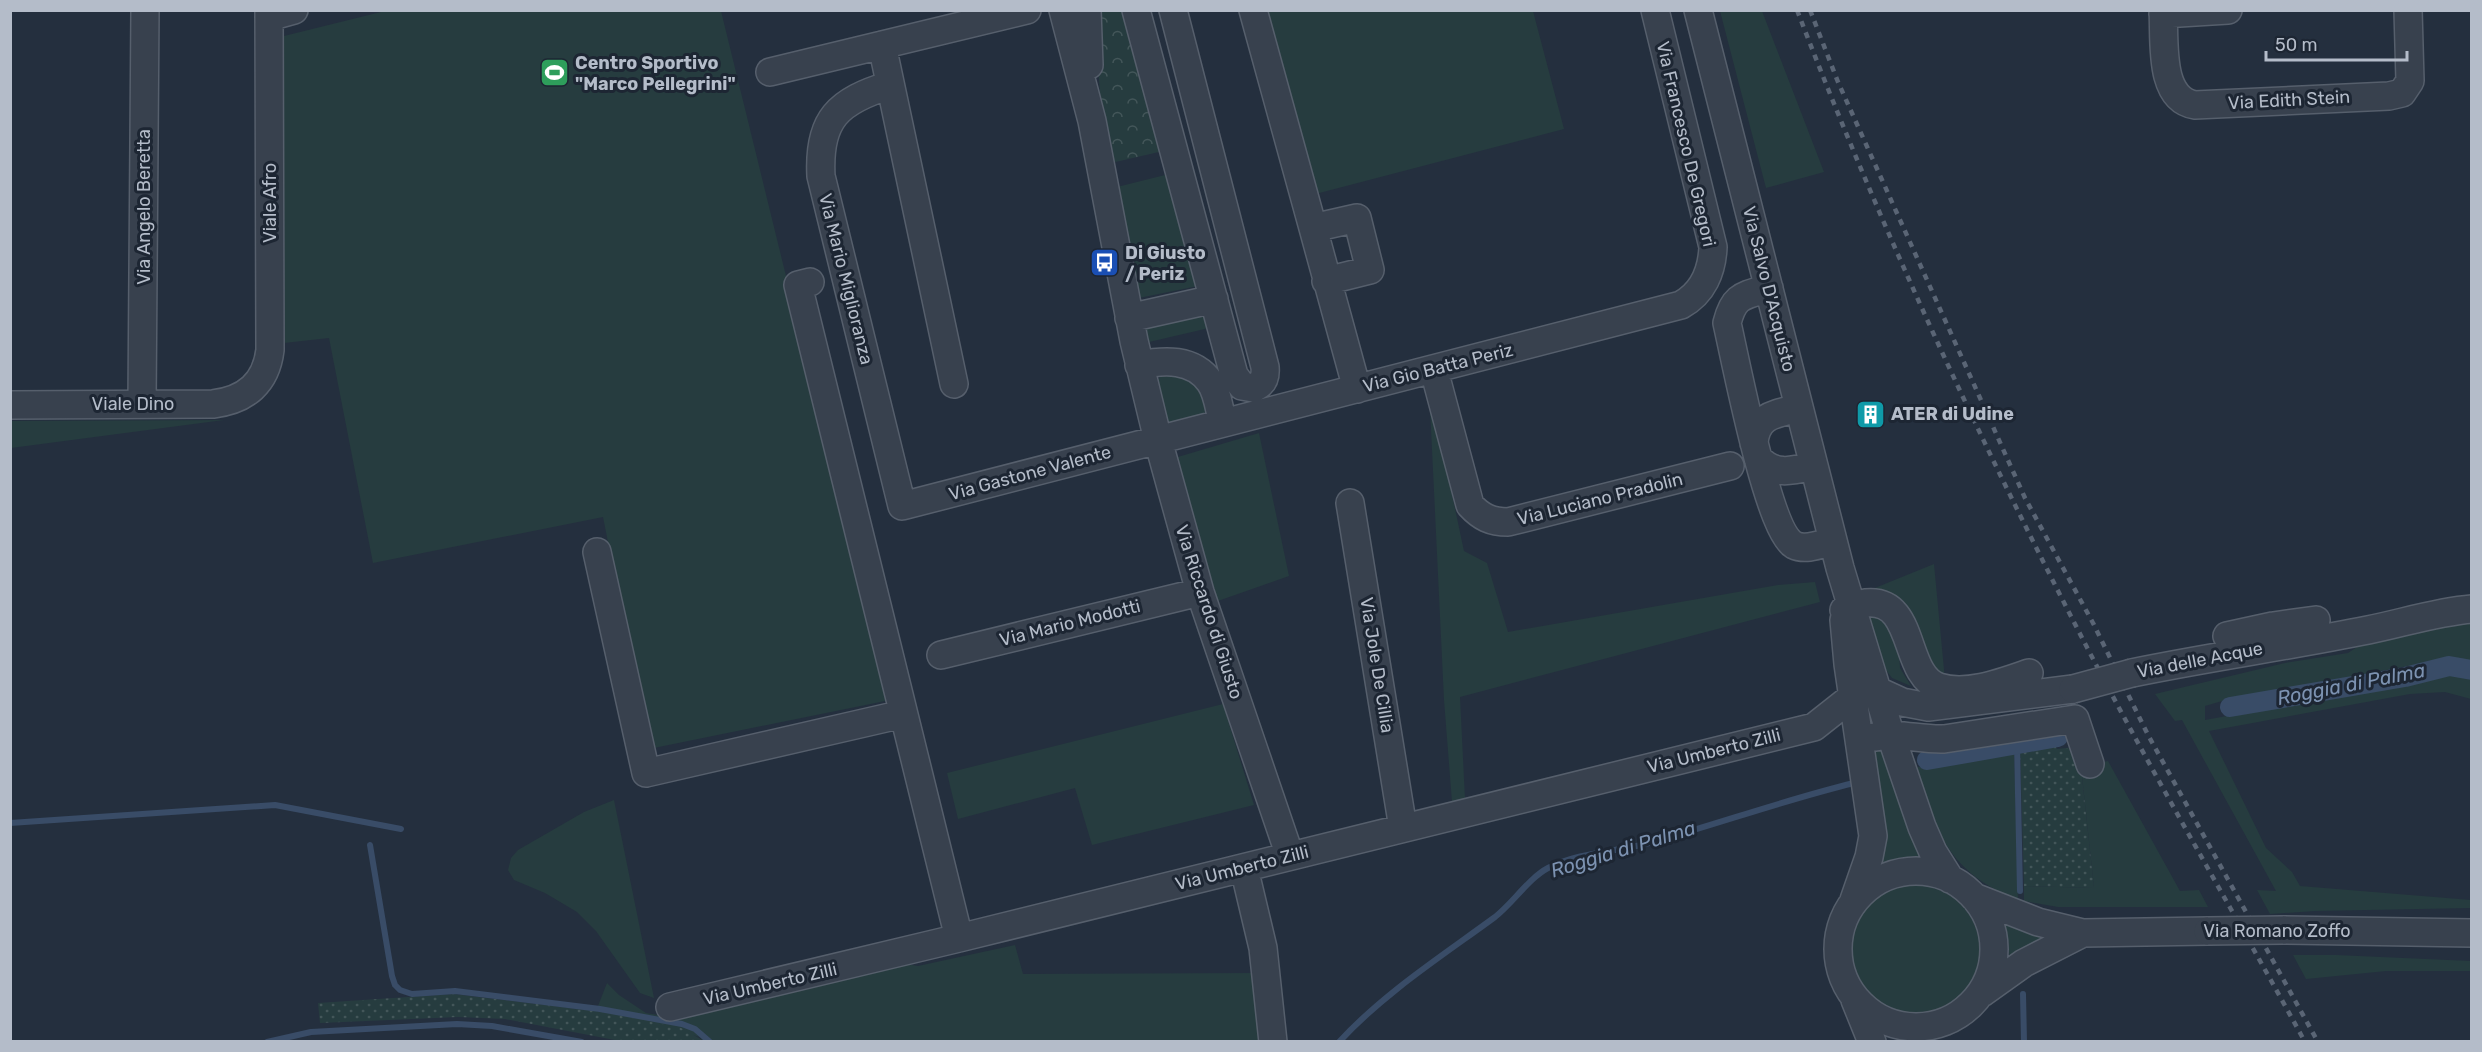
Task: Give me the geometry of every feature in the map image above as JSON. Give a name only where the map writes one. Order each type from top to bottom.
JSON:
[{"type":"street","name":"Via Angelo Beretta","points":[[142,404],[146,10]]},
{"type":"street","points":[[770,72],[1027,10]]},
{"type":"street","name":"Via Riccardo di Giusto","points":[[1063,10],[1092,121],[1129,318],[1158,440],[1200,591],[1290,856]]},
{"type":"street","name":"Via Riccardo di Giusto","points":[[1086,10],[1092,121]]},
{"type":"street","points":[[1136,10],[1237,382],[1247,388],[1258,386],[1264,378],[1265,367],[1173,10]]},
{"type":"street","points":[[1253,10],[1357,389]]},
{"type":"street","name":"Via Francesco De Gregori","points":[[1655,10],[1711,236],[1713,260],[1707,278]]},
{"type":"street","name":"Via Salvo D'Acquisto","points":[[1698,10],[1840,568],[1865,694],[1860,741],[1873,836],[1866,868],[1853,902]]},
{"type":"street","points":[[2163,12],[2228,10]]},
{"type":"street","name":"Via Edith Stein","points":[[2163,12],[2168,79],[2171,88],[2182,100],[2195,105],[2389,96],[2402,93],[2410,81],[2408,10]]},
{"type":"street","name":"Viale Afro","points":[[253,390],[266,371],[270,350],[277,13]]},
{"type":"street","points":[[882,45],[954,384]]},
{"type":"street","name":"Via Mario Miglioranza","points":[[890,85],[845,103],[828,128],[820,159],[821,176],[902,506]]},
{"type":"street","points":[[1313,228],[1357,218],[1370,270],[1326,281]]},
{"type":"street","name":"Via Gio Batta Periz","points":[[1158,440],[1681,304],[1692,299],[1707,278]]},
{"type":"street","points":[[810,282],[798,285],[959,938]]},
{"type":"street","points":[[1768,288],[1741,297],[1731,307],[1727,323],[1756,450],[1777,519],[1786,537],[1793,544],[1805,548],[1833,541]]},
{"type":"street","points":[[1129,318],[1214,299]]},
{"type":"street","points":[[1139,365],[1174,361],[1200,373],[1213,388],[1223,423]]},
{"type":"street","name":"Via Luciano Pradolin","points":[[1434,370],[1470,505],[1480,516],[1495,522],[1508,522],[1730,466]]},
{"type":"street","name":"Viale Dino","points":[[10,405],[213,404],[228,402],[253,390]]},
{"type":"street","points":[[1799,408],[1776,414],[1757,426],[1756,450],[1766,466],[1779,471],[1813,466]]},
{"type":"street","name":"Via Gastone Valente","points":[[902,506],[1158,440]]},
{"type":"street","name":"Via Jole De Cillia","points":[[1350,503],[1403,828]]},
{"type":"street","points":[[597,552],[646,773],[903,714]]},
{"type":"street","name":"Via Mario Modotti","points":[[941,655],[1200,591]]},
{"type":"street","points":[[1848,609],[1867,603],[1874,604],[1895,615],[1904,628],[1920,672],[1939,687],[1956,690],[2029,673]]},
{"type":"street","name":"Via delle Acque","points":[[1865,694],[1928,707],[2073,689],[2208,657],[2369,630],[2432,614],[2472,609]]},
{"type":"street","points":[[2158,652],[2273,626],[2364,615],[2394,623]]},
{"type":"street","name":"Via Salvo D'Acquisto","points":[[1865,694],[1890,733],[1922,827],[1950,879]]},
{"type":"street","name":"Via Umberto Zilli","points":[[1814,727],[1865,694]]},
{"type":"street","name":"Via delle Acque","points":[[1890,733],[1906,719],[1928,707]]},
{"type":"street","points":[[1860,741],[1890,733],[1919,739],[1944,739],[2075,719],[2090,764]]},
{"type":"street","name":"Via Umberto Zilli","points":[[670,1008],[1814,727],[1830,728],[1860,741]]},
{"type":"street","points":[[1244,868],[1263,948],[1273,1041]]},
{"type":"street","points":[[1872,1041],[1864,1017],[1840,970],[1838,956],[1841,927],[1853,902],[1876,882],[1905,872],[1928,872],[1950,879],[1974,897],[1983,909],[1993,938],[1992,968],[1979,995],[1932,1041]]},
{"type":"street","name":"Via Romano Zoffo","points":[[1974,897],[2037,922],[2083,933],[2283,930],[2472,933]]},
{"type":"street","name":"Via Romano Zoffo","points":[[1979,995],[2024,963],[2083,933]]},
{"type":"street","points":[[1853,996],[1874,1015],[1901,1025],[1929,1026],[1956,1016]]},
{"type":"green space","points":[[385,11],[721,11],[890,700],[649,749],[603,517],[373,563],[329,338],[284,343],[284,36]]},
{"type":"green space","points":[[1094,11],[1127,11],[1163,151],[1111,163],[1102,120]]},
{"type":"green space","points":[[1253,11],[1533,11],[1564,129],[1304,197]]},
{"type":"green space","points":[[1720,11],[1762,11],[1824,172],[1766,188]]},
{"type":"green space","points":[[1169,174],[1198,286],[1139,298],[1117,187]]},
{"type":"green space","points":[[1205,311],[1209,328],[1149,342],[1145,325]]},
{"type":"green space","points":[[1163,374],[1180,376],[1195,385],[1204,398],[1204,416],[1168,430],[1154,384]]},
{"type":"green space","points":[[1429,387],[1464,551],[1487,563],[1508,632],[1778,585],[1815,582],[1820,602],[1460,697],[1465,799],[1452,802],[1444,700]]},
{"type":"green space","points":[[224,420],[11,448],[11,421]]},
{"type":"green space","points":[[1259,433],[1289,576],[1215,602],[1171,459]]},
{"type":"green space","points":[[1934,564],[1945,680],[1865,592]]},
{"type":"green space","points":[[1868,611],[1886,618],[1898,635],[1900,668],[1911,686],[1892,678],[1883,666]]},
{"type":"green space","points":[[2471,619],[2471,665],[2446,659],[2229,699],[2205,706],[2205,720],[2440,677],[2456,675],[2471,678],[2471,699],[2445,692],[2410,694],[2209,731],[2266,848],[2292,872],[2300,886],[2471,900],[2471,908],[2270,914],[2257,890],[2276,891],[2182,720],[2175,721],[2155,694],[2285,663],[2348,653],[2366,641]]},
{"type":"green space","points":[[1223,704],[1254,805],[1092,845],[1075,788],[958,819],[947,773]]},
{"type":"green space","points":[[1885,742],[1929,860],[1901,862],[1874,870],[1867,746]]},
{"type":"green space","points":[[2054,743],[2057,749],[2077,747],[2094,888],[2024,886],[2020,748]]},
{"type":"green space","points":[[2014,747],[2018,900],[1975,877],[1948,848],[1930,812],[1914,768]]},
{"type":"green space","points":[[2108,761],[2180,891],[2199,890],[2208,907],[2058,907],[2024,901],[2024,886],[2094,888],[2081,767]]},
{"type":"green space","points":[[614,800],[654,998],[640,993],[596,931],[577,912],[545,893],[514,880],[508,870],[511,858],[518,850],[584,812]]},
{"type":"green space","points":[[1914,885],[1939,890],[1961,904],[1975,926],[1980,951],[1975,976],[1961,998],[1939,1012],[1914,1017],[1889,1012],[1867,998],[1853,976],[1848,951],[1853,926],[1867,904],[1889,890]]},
{"type":"green space","points":[[2001,916],[2069,933],[2010,963],[2008,939]]},
{"type":"green space","points":[[1015,945],[1023,974],[1255,973],[1265,1041],[704,1042],[700,1037],[596,1011],[607,983],[619,995],[646,1013],[671,1017],[899,963],[918,966]]},
{"type":"green space","points":[[2293,955],[2471,961],[2471,971],[2386,971],[2306,979]]},
{"type":"green space","points":[[453,994],[596,1011],[681,1028],[704,1041],[620,1041],[505,1019],[458,1017],[320,1023],[318,1003]]},
{"type":"waterway","name":"Roggia di Palma","points":[[2230,707],[2405,677],[2449,666],[2472,670]]},
{"type":"waterway","name":"Roggia di Palma","points":[[1927,760],[2058,737]]},
{"type":"waterway","points":[[2017,744],[2020,891]]},
{"type":"waterway","name":"Roggia di Palma","points":[[1339,1042],[1394,991],[1495,917],[1534,878],[1548,868],[1585,855],[1649,843],[1854,783]]},
{"type":"waterway","points":[[10,823],[275,805],[401,829]]},
{"type":"waterway","points":[[370,845],[392,976],[395,985],[400,990],[412,994],[455,991],[600,1009],[682,1024],[695,1029],[710,1042]]},
{"type":"waterway","points":[[2023,994],[2024,1042]]},
{"type":"waterway","name":"Roggia di Palma","points":[[267,1042],[311,1032],[457,1024],[492,1026],[582,1042]]},
{"type":"railway","points":[[1797,10],[1894,245],[2000,475],[2131,731],[2305,1042]]},
{"type":"railway","points":[[1810,10],[1838,82],[2025,498],[2093,623],[2148,735],[2318,1042]]},
{"type":"place","name":"Centro Sportivo \"Marco Pellegrini\"","points":[[554,73]]},
{"type":"place","name":"Di Giusto / Periz","points":[[1104,263]]},
{"type":"place","name":"ATER di Udine","points":[[1870,414]]}]
